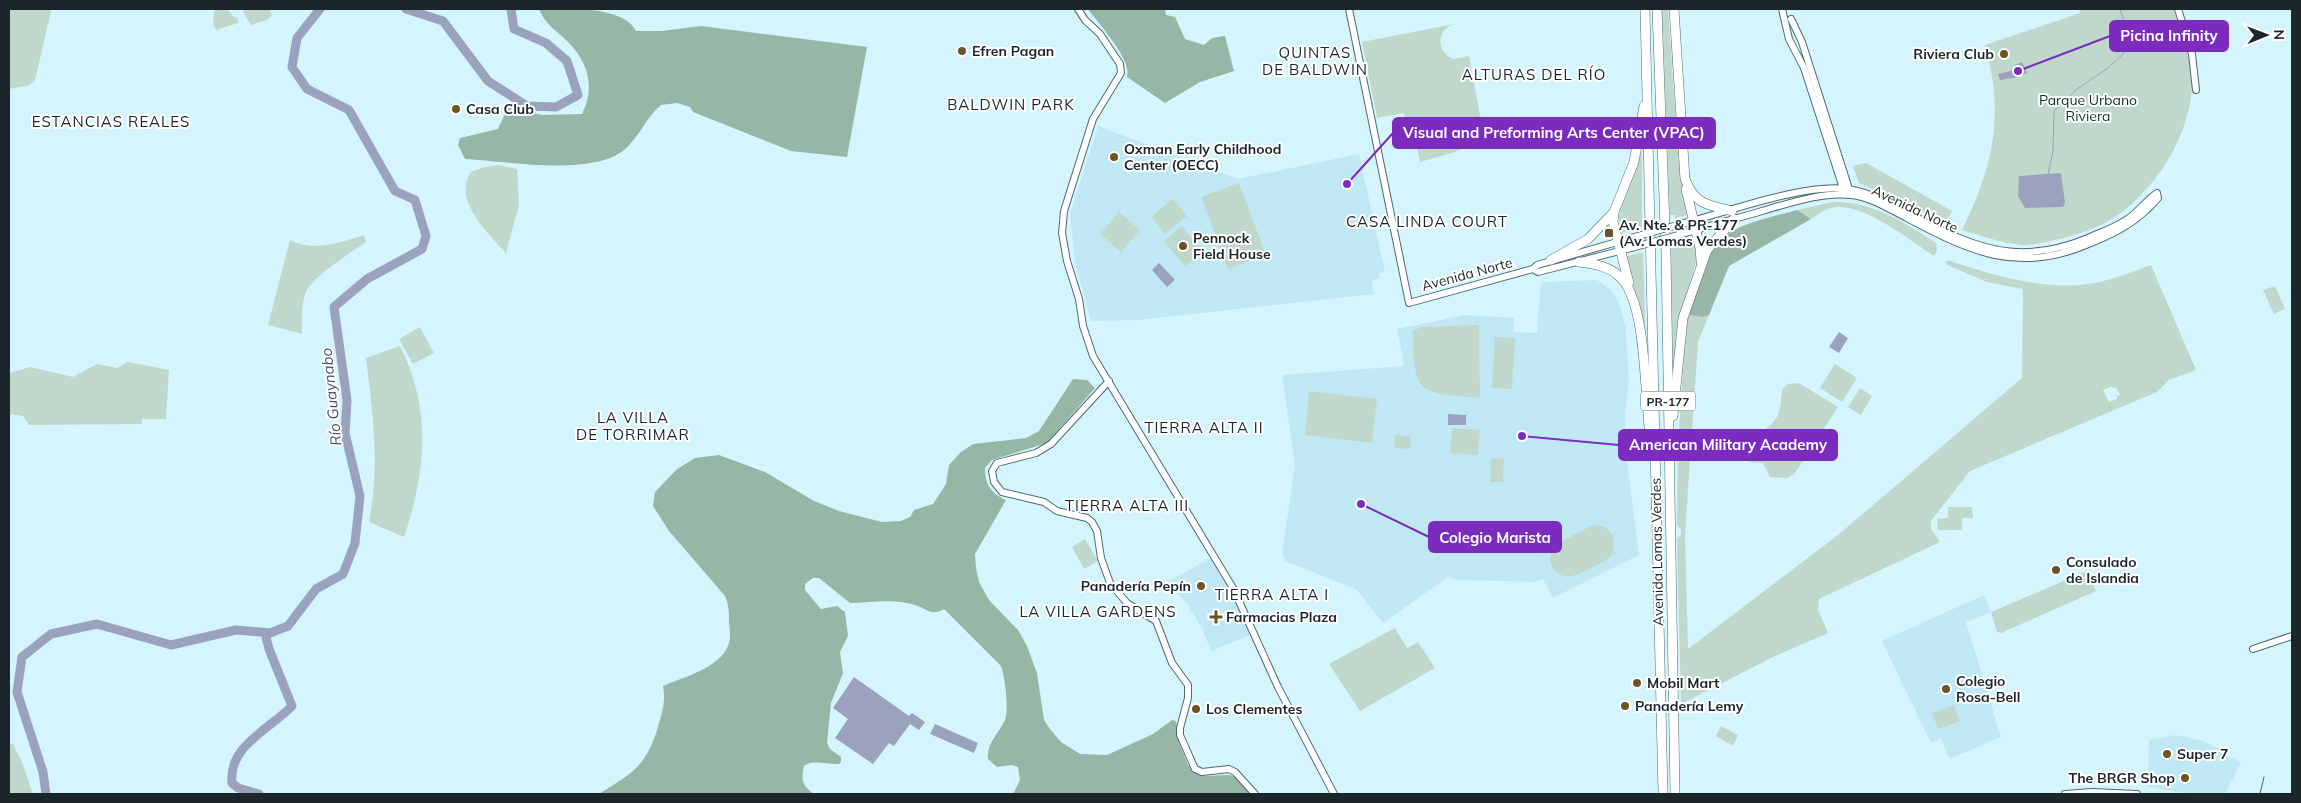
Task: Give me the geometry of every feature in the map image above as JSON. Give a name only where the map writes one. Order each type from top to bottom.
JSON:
[{"type":"highway","name":"Avenida Lomas Verdes","points":[[1645,9],[1663,794]]},
{"type":"highway","name":"Avenida Lomas Verdes","points":[[1657,9],[1666,253],[1666,344],[1670,464],[1675,794]]},
{"type":"highway","points":[[1674,9],[1685,179],[1701,264]]},
{"type":"highway","points":[[1647,88],[1637,149],[1614,212],[1614,231],[1640,328],[1649,430],[1656,470]]},
{"type":"highway","points":[[1670,464],[1683,318],[1701,264],[1711,244],[1733,215],[1698,200],[1689,190],[1685,179]]},
{"type":"highway","points":[[1550,260],[1588,239],[1614,212]]},
{"type":"highway","points":[[1579,262],[1608,269],[1622,278],[1630,290]]},
{"type":"street","points":[[1078,9],[1120,64],[1121,74],[1093,119],[1064,211],[1062,233],[1067,262],[1079,299],[1083,326],[1093,356],[1233,588],[1296,723],[1334,794]]},
{"type":"street","name":"Avenida Norte","points":[[1349,9],[1409,303],[1533,269],[1537,265],[1550,260],[1618,246],[1631,248],[1682,234],[1695,225]]},
{"type":"street","points":[[1783,9],[1807,44],[1809,66]]},
{"type":"street","points":[[1783,9],[1790,40],[1804,68],[1846,189]]},
{"type":"street","points":[[2178,9],[2192,54],[2196,90]]},
{"type":"street","points":[[1791,19],[1809,66],[1846,189]]},
{"type":"street","points":[[1790,40],[1792,35],[1798,35]]},
{"type":"street","name":"Avenida Norte","points":[[1533,269],[1538,272],[1579,262],[1618,246],[1631,238],[1681,224],[1695,225],[1823,196],[1851,195],[1883,206],[1940,236],[1982,253],[2010,259],[2029,259],[2061,254],[2110,235],[2136,221],[2158,196],[2134,215],[2108,229],[2059,248],[2017,254],[1992,250],[1967,241],[1884,201],[1846,189],[1807,191],[1733,215]]},
{"type":"street","points":[[1109,381],[1051,444],[1036,453],[997,463],[992,471],[994,482],[1002,492],[1044,502],[1057,511],[1087,518],[1092,522],[1097,531],[1101,558],[1110,583],[1127,603],[1156,621],[1172,663],[1188,685],[1188,698],[1180,735],[1195,769],[1202,772],[1229,770],[1235,772],[1255,794]]},
{"type":"street","points":[[2253,650],[2292,636]]},
{"type":"street","points":[[2065,794],[2092,792],[2137,794]]},
{"type":"shaded area","points":[[2022,62],[2027,73],[2018,77],[2000,80],[1998,74],[2014,70],[2015,65]]},
{"type":"shaded area","points":[[1098,126],[1238,179],[1359,154],[1385,272],[1379,273],[1380,278],[1372,280],[1374,294],[1138,320],[1091,321],[1075,262],[1070,214]]},
{"type":"shaded area","points":[[2061,173],[2065,203],[2063,207],[2025,208],[2018,196],[2019,176]]},
{"type":"shaded area","points":[[1159,263],[1175,280],[1167,287],[1152,270]]},
{"type":"shaded area","points":[[1597,280],[1611,290],[1620,305],[1626,330],[1629,382],[1625,413],[1627,461],[1639,555],[1553,598],[1543,579],[1536,582],[1458,580],[1448,577],[1383,623],[1356,589],[1285,561],[1282,553],[1295,465],[1282,375],[1404,366],[1397,329],[1464,315],[1514,318],[1513,332],[1537,333],[1540,288],[1544,282]]},
{"type":"shaded area","points":[[1839,332],[1848,338],[1839,353],[1829,347]]},
{"type":"shaded area","points":[[1448,414],[1466,415],[1466,425],[1448,425]]},
{"type":"shaded area","points":[[1210,558],[1233,596],[1251,635],[1211,651],[1202,628],[1187,603],[1166,583]]},
{"type":"shaded area","name":"Colegio Rosa-Bell","points":[[1984,595],[1991,612],[1966,622],[2001,737],[1950,759],[1941,738],[1931,743],[1882,641]]},
{"type":"shaded area","points":[[854,677],[909,716],[912,713],[925,722],[919,730],[910,724],[894,746],[889,743],[873,764],[835,738],[848,719],[833,708]]},
{"type":"shaded area","points":[[935,724],[978,743],[974,753],[930,734]]},
{"type":"shaded area","points":[[2176,735],[2200,740],[2222,750],[2221,753],[2241,762],[2225,794],[2193,794],[2148,787],[2149,740]]},
{"type":"green space","points":[[9,9],[51,9],[51,11],[35,80],[30,85],[9,89]]},
{"type":"green space","points":[[215,9],[227,9],[235,18],[237,17],[238,23],[216,30],[213,22]]},
{"type":"green space","points":[[244,9],[270,9],[272,15],[267,20],[251,25],[243,12]]},
{"type":"green space","points":[[539,9],[578,9],[606,13],[619,17],[629,23],[636,31],[662,31],[701,26],[867,47],[847,157],[791,151],[693,112],[690,107],[677,103],[661,105],[624,150],[609,158],[591,163],[548,165],[465,159],[458,145],[460,138],[498,129],[508,107],[542,115],[582,114],[589,86],[585,68],[576,51],[549,24]]},
{"type":"green space","points":[[1088,9],[1165,9],[1166,15],[1175,17],[1185,39],[1204,45],[1212,38],[1225,36],[1234,71],[1200,82],[1165,103],[1127,77],[1125,62],[1120,52]]},
{"type":"green space","points":[[1662,9],[1668,9],[1679,167],[1688,215],[1675,218],[1675,215],[1670,215]]},
{"type":"green space","name":"Parque Urbano Riviera","points":[[2079,9],[2173,9],[2188,57],[2192,86],[2185,122],[2170,156],[2160,172],[2136,200],[2115,217],[2083,232],[2045,242],[2022,245],[1999,241],[1962,230],[1981,184],[1993,140],[1995,118],[1994,95],[1985,45],[2080,13]]},
{"type":"green space","points":[[1454,24],[1448,27],[1441,36],[1441,46],[1443,51],[1453,59],[1469,56],[1483,132],[1479,138],[1465,148],[1420,162],[1413,126],[1406,127],[1404,113],[1377,118],[1362,42]]},
{"type":"green space","points":[[1640,155],[1642,155],[1642,228],[1618,234],[1620,207]]},
{"type":"green space","points":[[1866,163],[1952,211],[1946,223],[1859,183],[1853,166]]},
{"type":"green space","points":[[498,165],[517,169],[519,205],[506,253],[482,226],[469,205],[466,194],[466,183],[471,172]]},
{"type":"green space","points":[[1239,183],[1266,255],[1228,269],[1201,197]]},
{"type":"green space","points":[[1173,199],[1187,216],[1165,234],[1151,217]]},
{"type":"green space","points":[[1833,202],[1861,205],[1887,214],[1936,243],[1937,251],[1934,256],[1884,223],[1856,210],[1843,207],[1831,208],[1811,219],[1797,210]]},
{"type":"green space","points":[[1797,210],[1811,219],[1729,266],[1709,315],[1702,317],[1689,315],[1705,263],[1716,244],[1723,237],[1748,224]]},
{"type":"green space","points":[[1119,212],[1140,230],[1121,252],[1100,234]]},
{"type":"green space","name":"Pennock Field House","points":[[1182,226],[1202,251],[1185,266],[1164,241]]},
{"type":"green space","points":[[364,235],[366,242],[333,265],[309,286],[303,302],[302,334],[268,325],[290,240],[299,244],[317,246]]},
{"type":"green space","points":[[1695,238],[1698,256],[1682,308],[1673,366],[1671,244]]},
{"type":"green space","points":[[1643,252],[1646,350],[1638,301],[1624,257]]},
{"type":"green space","points":[[1947,260],[2001,276],[2039,284],[2058,285],[2095,283],[2151,265],[2196,370],[2169,380],[2157,392],[1970,471],[1931,521],[1931,529],[1940,542],[1819,599],[1818,610],[1828,633],[1773,657],[1681,704],[1677,538],[1681,535],[1681,529],[1677,525],[1678,445],[1686,326],[1689,315],[1702,317],[1709,315],[1698,342],[1687,504],[1685,536],[1688,649],[1838,535],[2022,378],[2023,289],[1987,282],[1945,264]],"holes":[[[2112,386],[2113,388],[2116,387],[2120,395],[2117,396],[2117,399],[2109,402],[2103,390]]]},
{"type":"green space","points":[[2275,286],[2285,309],[2274,314],[2263,290]]},
{"type":"green space","points":[[1479,325],[1480,398],[1432,392],[1424,387],[1418,380],[1415,368],[1413,331],[1421,327]]},
{"type":"green space","points":[[420,327],[434,353],[413,364],[399,339]]},
{"type":"green space","points":[[1495,337],[1515,338],[1512,389],[1492,388]]},
{"type":"green space","points":[[400,346],[417,393],[422,441],[417,489],[404,537],[369,522],[375,460],[373,420],[366,358]]},
{"type":"green space","points":[[128,362],[169,370],[166,419],[142,419],[142,424],[29,425],[23,416],[9,414],[9,373],[30,367],[73,377],[97,364],[117,368]]},
{"type":"green space","points":[[1835,364],[1857,378],[1842,402],[1820,388]]},
{"type":"green space","points":[[1073,379],[1087,380],[1095,388],[1047,443],[992,460],[985,468],[986,479],[990,488],[1006,500],[975,554],[979,582],[989,600],[1018,630],[1027,646],[1037,673],[1044,720],[1061,742],[1080,754],[1107,755],[1153,734],[1172,720],[1176,721],[1179,743],[1188,765],[1194,772],[1202,776],[1230,775],[1237,778],[1251,794],[1013,794],[1020,780],[1018,767],[1012,765],[997,767],[988,759],[989,748],[1005,720],[1007,708],[1001,666],[944,609],[932,612],[915,605],[899,602],[850,603],[819,578],[813,578],[805,584],[805,590],[821,609],[837,606],[845,612],[848,636],[840,652],[843,673],[831,703],[827,743],[830,749],[841,757],[841,762],[839,764],[812,763],[804,766],[803,782],[814,794],[599,794],[629,774],[643,760],[658,727],[664,702],[663,686],[709,666],[723,654],[729,643],[729,612],[725,596],[669,531],[653,506],[655,492],[677,469],[695,458],[719,455],[765,472],[814,501],[839,511],[882,522],[901,521],[910,517],[914,510],[933,504],[946,484],[949,465],[961,452],[973,444],[1026,438],[1039,431]]},
{"type":"green space","points":[[1799,383],[1838,407],[1795,473],[1788,478],[1770,477],[1763,463],[1749,462],[1751,444],[1758,434],[1768,427],[1778,415],[1783,388],[1788,384]]},
{"type":"green space","points":[[1860,388],[1872,396],[1861,415],[1848,407]]},
{"type":"green space","points":[[1309,391],[1377,399],[1372,443],[1305,435]]},
{"type":"green space","points":[[1452,428],[1480,430],[1478,455],[1450,453]]},
{"type":"green space","points":[[1395,435],[1411,436],[1410,449],[1394,448]]},
{"type":"green space","points":[[1491,458],[1504,459],[1503,482],[1490,482]]},
{"type":"green space","points":[[1948,507],[1972,507],[1973,518],[1962,518],[1962,530],[1938,530],[1937,519],[1948,518]]},
{"type":"green space","points":[[1598,525],[1607,529],[1613,536],[1614,546],[1611,556],[1593,568],[1572,576],[1565,576],[1555,571],[1552,567],[1550,556],[1555,545],[1591,526]]},
{"type":"green space","points":[[1085,539],[1098,561],[1084,569],[1072,547]]},
{"type":"green space","points":[[2087,571],[2096,591],[2001,633],[1997,632],[1991,612]]},
{"type":"green space","points":[[1395,628],[1407,648],[1418,642],[1435,668],[1360,711],[1329,664]]},
{"type":"green space","points":[[1954,705],[1960,721],[1938,729],[1932,713]]},
{"type":"green space","points":[[1721,726],[1738,735],[1733,746],[1716,736]]},
{"type":"green space","points":[[9,744],[13,744],[22,762],[33,794],[9,794]]},
{"type":"waterway","name":"Río Guaynabo","points":[[46,794],[43,772],[17,692],[22,657],[51,634],[97,624],[171,645],[236,630],[270,633],[288,626],[316,589],[343,574],[355,543],[360,496],[345,433],[347,400],[334,307],[367,279],[422,249],[426,236],[415,200],[395,191],[349,110],[307,89],[292,67],[297,38],[320,9]]},
{"type":"waterway","name":"Río Guaynabo","points":[[406,9],[443,21],[488,81],[527,106],[556,107],[578,95],[567,61],[546,43],[514,29],[511,9]]},
{"type":"waterway","points":[[2111,65],[2120,58],[2128,46],[2129,40],[2120,9]]},
{"type":"waterway","points":[[2048,174],[2053,152],[2054,111],[2076,90],[2109,67]]},
{"type":"waterway","points":[[259,794],[238,788],[232,783],[233,770],[237,759],[243,748],[252,739],[292,706],[269,649],[265,633]]},
{"type":"railway","points":[[2260,794],[2264,777]]},
{"type":"place","name":"Efren Pagan","points":[[962,51]]},
{"type":"place","name":"Riviera Club","points":[[2004,54]]},
{"type":"place","name":"Picina Infinity","points":[[2018,71]]},
{"type":"place","name":"Casa Club","points":[[456,109]]},
{"type":"place","name":"Oxman Early Childhood Center (OECC)","points":[[1114,157]]},
{"type":"place","name":"Visual and Preforming Arts Center (VPAC)","points":[[1347,184]]},
{"type":"place","name":"Av. Nte. & PR-177 (Av. Lomas Verdes)","points":[[1609,233]]},
{"type":"place","name":"Pennock Field House","points":[[1183,246]]},
{"type":"place","name":"American Military Academy","points":[[1522,436]]},
{"type":"place","name":"Colegio Marista","points":[[1361,504]]},
{"type":"place","name":"Consulado de Islandia","points":[[2056,570]]},
{"type":"place","name":"Panadería Pepín","points":[[1201,586]]},
{"type":"place","name":"Farmacias Plaza","points":[[1216,617]]},
{"type":"place","name":"Mobil Mart","points":[[1637,683]]},
{"type":"place","name":"Colegio Rosa-Bell","points":[[1946,689]]},
{"type":"place","name":"Panadería Lemy","points":[[1625,706]]},
{"type":"place","name":"Los Clementes","points":[[1196,709]]},
{"type":"place","name":"Super 7","points":[[2167,754]]},
{"type":"place","name":"The BRGR Shop","points":[[2185,778]]},
{"type":"district","name":"QUINTAS DE BALDWIN","points":[[1315,60]]},
{"type":"district","name":"ALTURAS DEL RÍO","points":[[1534,74]]},
{"type":"district","name":"BALDWIN PARK","points":[[1011,104]]},
{"type":"district","name":"ESTANCIAS REALES","points":[[111,121]]},
{"type":"district","name":"CASA LINDA COURT","points":[[1427,221]]},
{"type":"district","name":"LA VILLA DE TORRIMAR","points":[[633,426]]},
{"type":"district","name":"TIERRA ALTA II","points":[[1204,427]]},
{"type":"district","name":"TIERRA ALTA III","points":[[1127,505]]},
{"type":"district","name":"TIERRA ALTA I","points":[[1272,594]]},
{"type":"district","name":"LA VILLA GARDENS","points":[[1098,611]]}]
